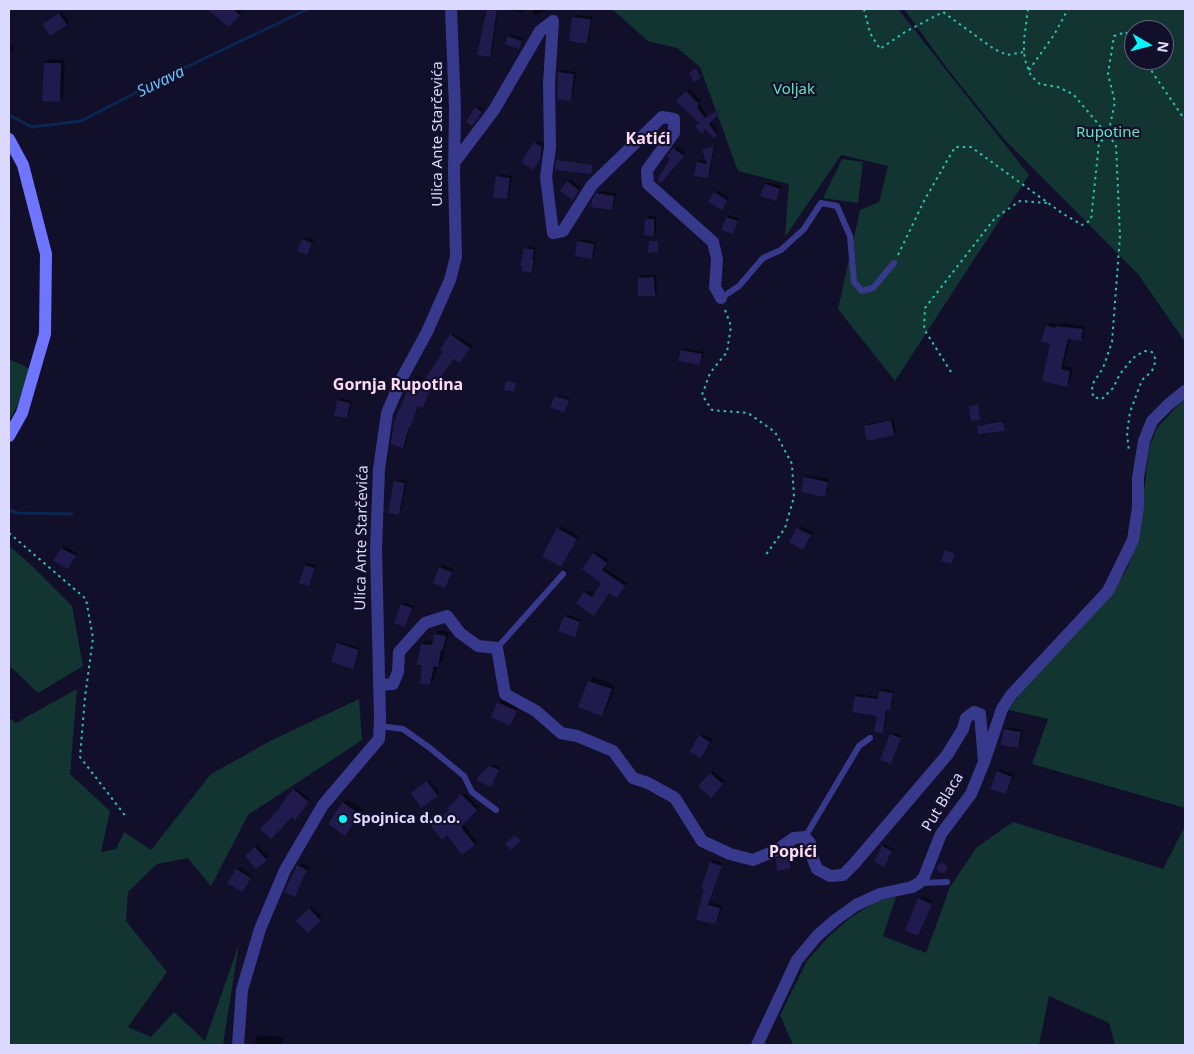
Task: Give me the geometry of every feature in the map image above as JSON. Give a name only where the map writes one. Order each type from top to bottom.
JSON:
[{"type":"main road","points":[[9,139],[23,165],[46,254],[46,334],[22,413],[9,436]]},
{"type":"street","name":"Ulica Ante Starčevića","points":[[238,1045],[242,990],[260,929],[285,870],[323,805],[379,739],[376,549],[379,469],[387,413],[450,280],[456,257],[455,108],[451,9]]},
{"type":"street","points":[[454,163],[494,110],[540,30],[554,21],[549,83],[550,148],[546,177],[553,233],[563,231],[592,185],[662,117],[674,119],[674,133],[647,170],[648,184],[713,242],[718,259],[715,287],[721,298]]},
{"type":"street","name":"Put Blaca","points":[[919,883],[924,877],[941,834],[971,794],[1002,709],[1011,695],[1108,591],[1133,540],[1138,507],[1138,478],[1144,440],[1152,422],[1168,405],[1185,392]]},
{"type":"street","points":[[379,685],[393,684],[398,672],[399,652],[425,623],[446,616],[460,633],[478,646],[497,648],[505,694],[536,711],[561,733],[577,736],[613,751],[633,778],[648,783],[675,798],[702,841],[730,854],[753,860],[777,850],[794,838],[805,837],[810,843],[817,869],[830,876],[843,875],[854,864],[947,755],[963,729],[966,718],[974,712],[980,714],[984,762]]},
{"type":"street","points":[[757,1045],[797,960],[817,936],[834,921],[856,906],[880,894],[903,890],[919,883]]},
{"type":"lane","points":[[721,298],[739,286],[762,258],[781,250],[804,228],[820,204],[837,206],[850,236],[854,282],[862,291],[873,288],[894,263]]},
{"type":"lane","points":[[497,648],[563,574]]},
{"type":"lane","points":[[380,726],[403,729],[430,748],[464,776],[472,792],[496,810]]},
{"type":"lane","points":[[805,837],[859,746],[870,738]]},
{"type":"lane","points":[[919,883],[947,882]]},
{"type":"path","points":[[864,9],[870,33],[880,49],[905,32],[943,12],[1006,56],[1024,52]]},
{"type":"path","points":[[1028,9],[1024,52],[1031,76],[1040,84],[1058,87],[1072,94],[1116,145],[1119,246],[1112,342],[1103,368],[1092,385],[1093,397],[1102,399],[1113,388],[1120,374],[1133,358],[1144,351],[1152,352],[1156,360],[1152,371],[1142,380],[1130,412],[1127,433],[1130,458]]},
{"type":"path","points":[[1029,70],[1054,35],[1068,9]]},
{"type":"path","points":[[894,263],[924,201],[955,147],[971,147],[1048,203],[1082,225],[1091,220],[1099,143],[1108,135],[1115,102],[1108,74],[1114,36],[1124,33]]},
{"type":"path","points":[[1151,70],[1185,120]]},
{"type":"path","points":[[951,372],[924,329],[925,308],[995,218],[1020,202],[1048,203]]},
{"type":"path","points":[[721,298],[731,326],[728,352],[710,373],[702,394],[712,410],[748,413],[775,432],[792,464],[794,497],[785,528],[765,556]]},
{"type":"path","points":[[9,533],[86,599],[93,638],[85,696],[80,757],[127,818]]},
{"type":"green space","name":"Voljak","points":[[612,9],[898,9],[1029,175],[895,381],[838,309],[860,210],[879,202],[888,166],[841,155],[785,237],[789,184],[738,171],[700,67],[677,48],[648,41]]},
{"type":"green space","name":"Rupotine","points":[[904,9],[1185,9],[1185,342],[1138,274],[1004,139],[949,71]]},
{"type":"green space","points":[[842,159],[863,162],[858,203],[823,198]]},
{"type":"green space","points":[[9,359],[30,369],[17,406],[9,420]]},
{"type":"green space","points":[[1185,398],[1185,808],[1032,764],[1048,719],[1009,710],[1023,689],[1114,590],[1127,569],[1139,537],[1149,448],[1157,428]]},
{"type":"green space","points":[[9,546],[28,562],[72,606],[83,666],[38,693],[11,667],[9,669]]},
{"type":"green space","points":[[77,689],[70,774],[110,811],[101,852],[116,849],[124,832],[151,850],[211,774],[272,740],[359,699],[362,740],[248,815],[211,886],[188,858],[157,864],[128,892],[126,921],[167,972],[128,1027],[151,1037],[174,1012],[205,1041],[239,944],[223,1045],[9,1045],[9,718],[16,723]]},
{"type":"green space","points":[[1013,822],[1163,869],[1185,826],[1185,1045],[1115,1045],[1109,1023],[1049,996],[1039,1045],[793,1045],[780,1015],[807,961],[828,937],[850,918],[877,901],[896,897],[883,936],[926,953],[950,887],[977,847]]},
{"type":"building","points":[[207,9],[233,9],[240,15],[229,27]]},
{"type":"building","points":[[487,9],[497,9],[490,57],[477,55]]},
{"type":"building","points":[[59,13],[67,25],[50,36],[42,24]]},
{"type":"building","points":[[572,17],[591,19],[587,44],[569,41]]},
{"type":"building","points":[[508,36],[522,41],[519,49],[505,44]]},
{"type":"building","points":[[44,63],[61,63],[60,102],[42,101]]},
{"type":"building","points":[[696,68],[701,78],[694,82],[689,73]]},
{"type":"building","points":[[558,72],[574,74],[571,101],[557,99]]},
{"type":"building","points":[[686,91],[699,104],[697,107],[705,118],[718,110],[720,112],[709,124],[717,135],[714,138],[705,129],[702,134],[695,126],[699,123],[676,101]]},
{"type":"building","points":[[475,107],[482,112],[472,126],[466,122]]},
{"type":"building","points":[[534,142],[542,147],[540,159],[533,170],[521,162]]},
{"type":"building","points":[[714,146],[708,178],[694,176],[697,162],[707,164],[702,150]]},
{"type":"building","points":[[673,148],[684,156],[661,183],[657,180],[670,159],[667,156]]},
{"type":"building","points":[[556,160],[593,165],[591,174],[555,170]]},
{"type":"building","points":[[496,176],[510,178],[507,199],[493,197]]},
{"type":"building","points":[[567,181],[579,190],[573,200],[560,191]]},
{"type":"building","points":[[765,184],[780,189],[776,201],[760,196]]},
{"type":"building","points":[[714,192],[727,200],[722,210],[708,202]]},
{"type":"building","points":[[596,193],[614,196],[612,210],[591,207]]},
{"type":"building","points":[[726,217],[738,221],[733,234],[721,230]]},
{"type":"building","points":[[645,219],[654,219],[654,236],[644,235]]},
{"type":"building","points":[[302,239],[312,243],[307,255],[297,251]]},
{"type":"building","points":[[577,241],[594,244],[592,259],[575,256]]},
{"type":"building","points":[[649,241],[658,241],[658,252],[648,253]]},
{"type":"building","points":[[524,248],[534,250],[531,273],[521,271],[522,266],[520,266]]},
{"type":"building","points":[[654,277],[655,296],[638,296],[638,278]]},
{"type":"building","points":[[1046,325],[1055,328],[1056,326],[1083,329],[1081,341],[1068,339],[1061,369],[1070,371],[1067,387],[1042,381],[1050,344],[1041,341]]},
{"type":"building","points":[[450,334],[470,348],[460,363],[453,359],[439,380],[435,378],[423,408],[418,406],[403,448],[391,444],[394,422],[413,378],[423,382],[443,352],[440,350]]},
{"type":"building","points":[[681,350],[702,354],[700,365],[678,361]]},
{"type":"building","points":[[506,381],[516,383],[514,392],[504,390]]},
{"type":"building","points":[[555,396],[569,401],[564,413],[550,407]]},
{"type":"building","points":[[337,400],[350,403],[347,418],[334,416]]},
{"type":"building","points":[[978,404],[980,420],[971,421],[969,406]]},
{"type":"building","points":[[891,420],[894,435],[867,441],[864,426]]},
{"type":"building","points":[[1003,421],[1005,431],[978,434],[977,426]]},
{"type":"building","points":[[804,477],[828,482],[825,497],[801,492]]},
{"type":"building","points":[[394,481],[405,483],[399,515],[388,513]]},
{"type":"building","points":[[557,528],[577,539],[561,567],[542,556]]},
{"type":"building","points":[[797,528],[811,535],[803,550],[789,542]]},
{"type":"building","points":[[61,548],[76,556],[68,569],[53,561]]},
{"type":"building","points":[[945,550],[955,554],[951,564],[941,561]]},
{"type":"building","points":[[593,553],[607,563],[602,570],[625,586],[617,598],[609,593],[594,616],[576,603],[584,592],[592,597],[601,583],[582,569]]},
{"type":"building","points":[[305,565],[315,568],[309,586],[299,583]]},
{"type":"building","points":[[439,567],[452,572],[445,588],[433,583]]},
{"type":"building","points":[[401,604],[412,608],[405,627],[394,623]]},
{"type":"building","points":[[564,616],[580,622],[575,637],[558,631]]},
{"type":"building","points":[[434,634],[446,636],[438,667],[434,666],[430,685],[420,683],[422,665],[417,665],[421,644],[432,645]]},
{"type":"building","points":[[337,643],[359,650],[353,669],[331,662]]},
{"type":"building","points":[[588,681],[612,689],[602,716],[578,707]]},
{"type":"building","points":[[879,691],[893,693],[890,711],[886,710],[883,733],[874,732],[877,716],[852,712],[855,696],[878,699]]},
{"type":"building","points":[[497,702],[517,711],[510,726],[491,717]]},
{"type":"building","points":[[1004,729],[1021,732],[1018,748],[1001,745]]},
{"type":"building","points":[[890,734],[901,738],[891,764],[880,760]]},
{"type":"building","points":[[699,735],[710,742],[701,758],[689,752]]},
{"type":"building","points":[[489,766],[499,770],[491,787],[477,781],[479,776]]},
{"type":"building","points":[[997,771],[1012,777],[1006,794],[990,789]]},
{"type":"building","points":[[710,773],[723,784],[711,798],[698,786]]},
{"type":"building","points":[[427,781],[438,796],[421,808],[411,793]]},
{"type":"building","points":[[293,789],[309,802],[295,820],[292,817],[271,839],[260,829],[280,808]]},
{"type":"building","points":[[461,794],[477,810],[461,827],[475,845],[462,855],[447,835],[442,840],[431,826],[449,810],[448,808]]},
{"type":"building","points":[[342,802],[360,814],[345,836],[328,824]]},
{"type":"building","points":[[515,835],[521,841],[511,850],[505,844]]},
{"type":"building","points":[[882,846],[892,851],[884,867],[874,861]]},
{"type":"building","points":[[255,847],[267,860],[256,869],[245,856]]},
{"type":"building","points":[[788,852],[791,868],[777,871],[776,859]]},
{"type":"building","points":[[710,862],[722,866],[708,905],[720,908],[716,924],[696,920],[704,889],[701,888]]},
{"type":"building","points":[[942,863],[947,868],[942,873],[937,868]]},
{"type":"building","points":[[297,865],[307,870],[295,897],[284,892]]},
{"type":"building","points":[[236,869],[251,878],[242,892],[227,883]]},
{"type":"building","points":[[918,898],[932,904],[918,936],[905,930]]},
{"type":"building","points":[[309,908],[321,921],[308,933],[296,921]]},
{"type":"waterway","name":"Suvava","points":[[9,115],[32,127],[81,121],[178,71],[308,9]]},
{"type":"waterway","points":[[9,510],[17,513],[72,514]]},
{"type":"place","name":"Spojnica d.o.o.","points":[[343,819]]},
{"type":"district","name":"Katići","points":[[648,139]]},
{"type":"district","name":"Gornja Rupotina","points":[[398,385]]},
{"type":"district","name":"Popići","points":[[793,852]]}]
